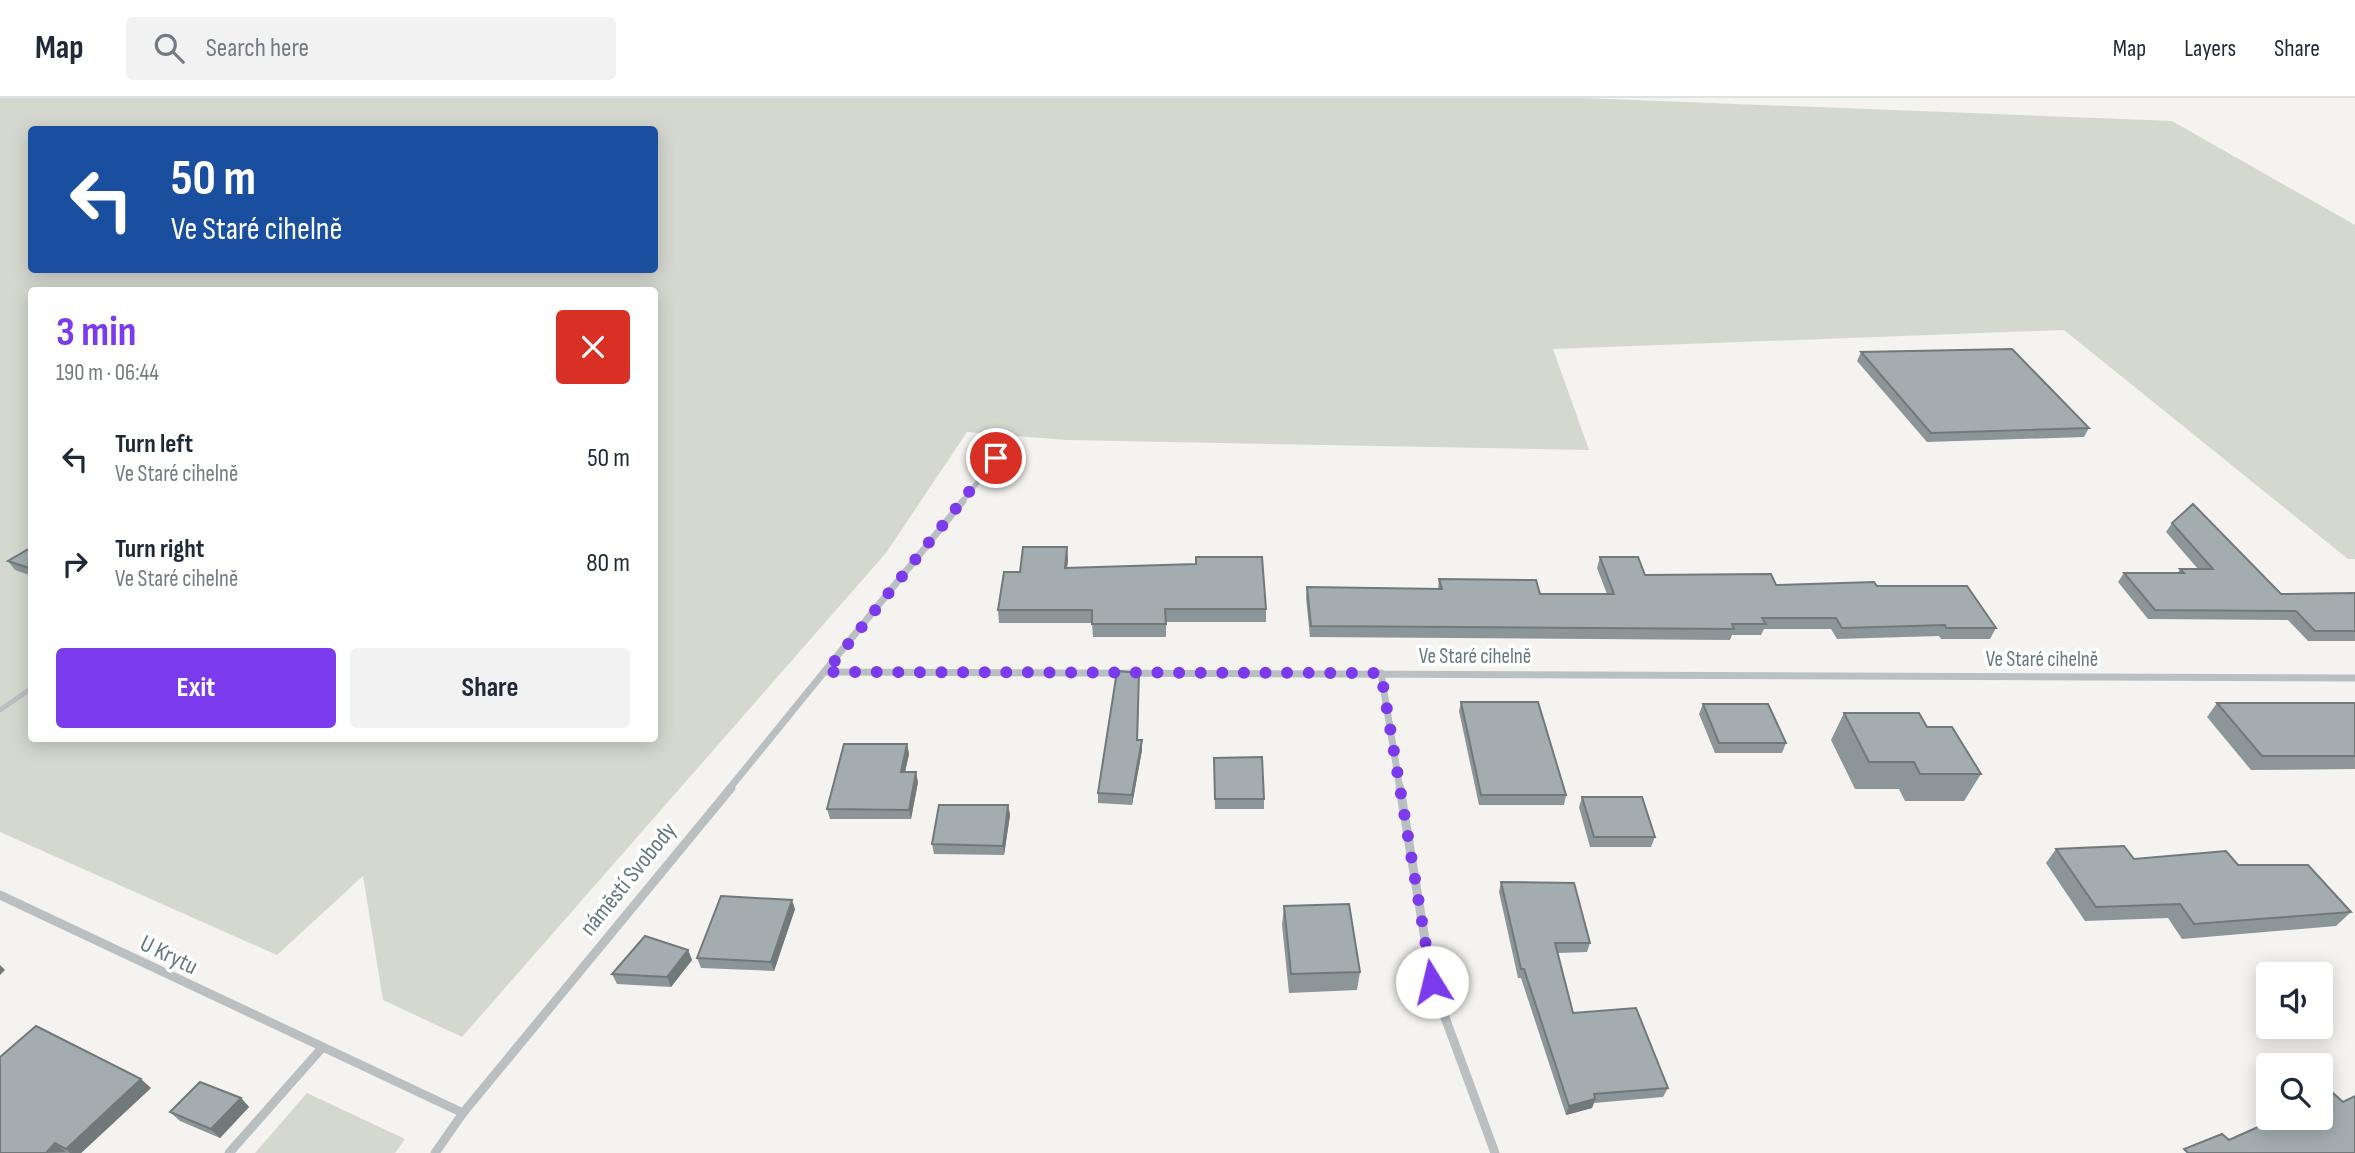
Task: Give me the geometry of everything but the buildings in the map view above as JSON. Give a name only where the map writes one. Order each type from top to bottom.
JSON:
[{"type":"street","points":[[826,672],[996,458]]},
{"type":"street","name":"Ve Staré cihelně","points":[[826,672],[2355,678]]},
{"type":"street","name":"náměstí Svobody","points":[[435,1153],[463,1113],[826,672]]},
{"type":"street","points":[[1381,673],[1432,982],[1495,1153]]},
{"type":"street","name":"U Krytu","points":[[0,895],[321,1049]]},
{"type":"street","points":[[229,1153],[321,1049],[463,1113]]},
{"type":"lane","points":[[0,710],[28,691]]},
{"type":"shaded area","points":[[0,98],[1583,98],[2172,121],[2355,225],[2355,559],[2348,559],[2064,330],[1553,349],[1589,450],[1067,440],[967,432],[886,553],[462,1037],[383,1000],[363,876],[277,955],[0,832]]},
{"type":"shaded area","points":[[307,1093],[405,1139],[395,1153],[255,1153]]},
{"type":"route","points":[[996,458],[826,672],[1381,673],[1432,982]]}]
